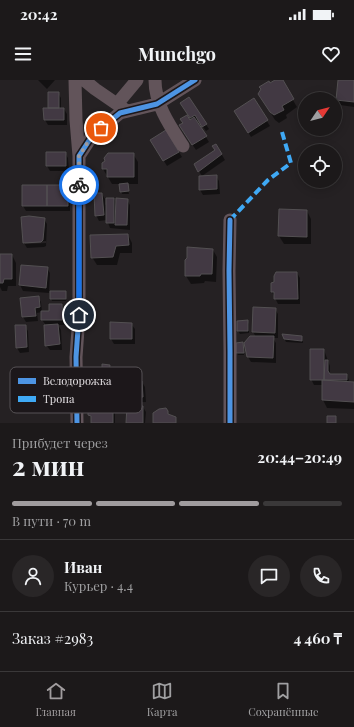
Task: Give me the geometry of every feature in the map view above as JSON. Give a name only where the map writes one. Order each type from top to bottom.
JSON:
[{"type":"street","points":[[75,80],[79,156],[79,315],[76,367]]},
{"type":"street","points":[[84,80],[94,89],[122,107],[159,102],[195,80]]},
{"type":"street","points":[[79,156],[92,136],[120,113],[137,80]]},
{"type":"street","points":[[155,80],[155,94],[161,110],[183,146]]},
{"type":"street","points":[[230,220],[230,423]]},
{"type":"street","points":[[77,413],[77,423]]},
{"type":"building","points":[[275,80],[283,80],[294,99],[282,106],[284,110],[274,115],[270,112],[258,94],[261,89],[259,87],[269,81],[270,83]]},
{"type":"building","points":[[338,80],[354,80],[354,102],[342,101],[342,92],[337,92]]},
{"type":"building","points":[[48,92],[59,92],[59,108],[48,108]]},
{"type":"building","points":[[189,97],[207,124],[202,127],[195,115],[190,118],[180,103]]},
{"type":"building","points":[[254,98],[268,120],[248,133],[234,111]]},
{"type":"building","points":[[43,108],[64,108],[64,120],[44,120]]},
{"type":"building","points":[[187,115],[190,120],[194,117],[207,136],[192,145],[179,125],[183,123],[180,119]]},
{"type":"building","points":[[166,130],[179,152],[163,161],[150,140]]},
{"type":"building","points":[[216,144],[222,154],[198,172],[194,164],[215,150],[212,146]]},
{"type":"building","points":[[46,152],[66,152],[66,166],[46,166]]},
{"type":"building","points":[[108,153],[134,153],[134,177],[107,177],[107,169],[102,169],[102,163],[105,161],[104,158]]},
{"type":"building","points":[[217,175],[217,189],[199,190],[199,176]]},
{"type":"building","points":[[128,183],[129,191],[120,192],[119,184]]},
{"type":"building","points":[[22,185],[47,185],[47,206],[22,206]]},
{"type":"building","points":[[47,185],[68,185],[68,206],[47,206]]},
{"type":"building","points":[[94,193],[102,193],[104,215],[95,216]]},
{"type":"building","points":[[106,198],[114,198],[114,223],[106,223]]},
{"type":"building","points":[[116,198],[128,199],[127,225],[115,225]]},
{"type":"building","points":[[279,209],[307,210],[307,237],[278,236]]},
{"type":"building","points":[[29,216],[45,218],[43,240],[41,242],[23,243],[21,217]]},
{"type":"building","points":[[128,234],[129,245],[116,246],[113,257],[91,258],[90,235]]},
{"type":"building","points":[[187,247],[213,249],[212,274],[185,276]]},
{"type":"building","points":[[0,254],[12,254],[12,279],[4,279],[3,283],[0,283]]},
{"type":"building","points":[[21,265],[48,267],[46,288],[19,285]]},
{"type":"building","points":[[276,272],[297,272],[298,299],[274,299],[274,292],[271,292],[271,283],[274,282]]},
{"type":"building","points":[[50,291],[66,291],[66,299],[50,299]]},
{"type":"building","points":[[39,296],[40,307],[35,308],[36,316],[22,317],[20,298]]},
{"type":"building","points":[[49,304],[62,304],[63,320],[41,320],[41,311],[49,311]]},
{"type":"building","points":[[253,307],[276,308],[275,333],[252,332]]},
{"type":"building","points":[[248,320],[248,331],[237,331],[237,321]]},
{"type":"building","points":[[110,322],[132,323],[132,339],[110,339]]},
{"type":"building","points":[[58,324],[60,344],[45,346],[44,325]]},
{"type":"building","points":[[15,325],[26,325],[27,347],[16,348]]},
{"type":"building","points":[[282,334],[302,336],[302,341],[284,339]]},
{"type":"building","points":[[250,336],[274,336],[273,358],[247,357],[244,343]]},
{"type":"building","points":[[243,342],[244,353],[236,353],[236,343]]},
{"type":"building","points":[[310,349],[324,349],[324,380],[310,380]]},
{"type":"building","points":[[325,360],[328,360],[328,371],[330,374],[347,374],[347,380],[324,380]]},
{"type":"building","points":[[102,364],[110,365],[110,367],[102,367]]},
{"type":"building","points":[[322,380],[354,382],[354,402],[322,400]]},
{"type":"building","points":[[143,406],[143,423],[126,423],[127,413],[142,413]]},
{"type":"building","points":[[166,408],[168,414],[176,417],[176,423],[153,423],[153,413],[159,409]]},
{"type":"building","points":[[88,413],[113,413],[113,423],[91,423],[91,416],[88,415]]},
{"type":"building","points":[[327,416],[336,416],[336,423],[327,423]]},
{"type":"marked path","points":[[230,220],[268,180],[291,163],[282,132]]},
{"type":"cycle path","points":[[76,367],[79,315],[79,156],[92,136],[120,113],[157,104],[195,80]]},
{"type":"cycle path","points":[[230,220],[230,423]]},
{"type":"cycle path","points":[[77,413],[77,423]]},
{"type":"way so far","points":[[79,185],[79,156],[92,136],[101,128]]},
{"type":"route","points":[[79,185],[79,315]]}]
